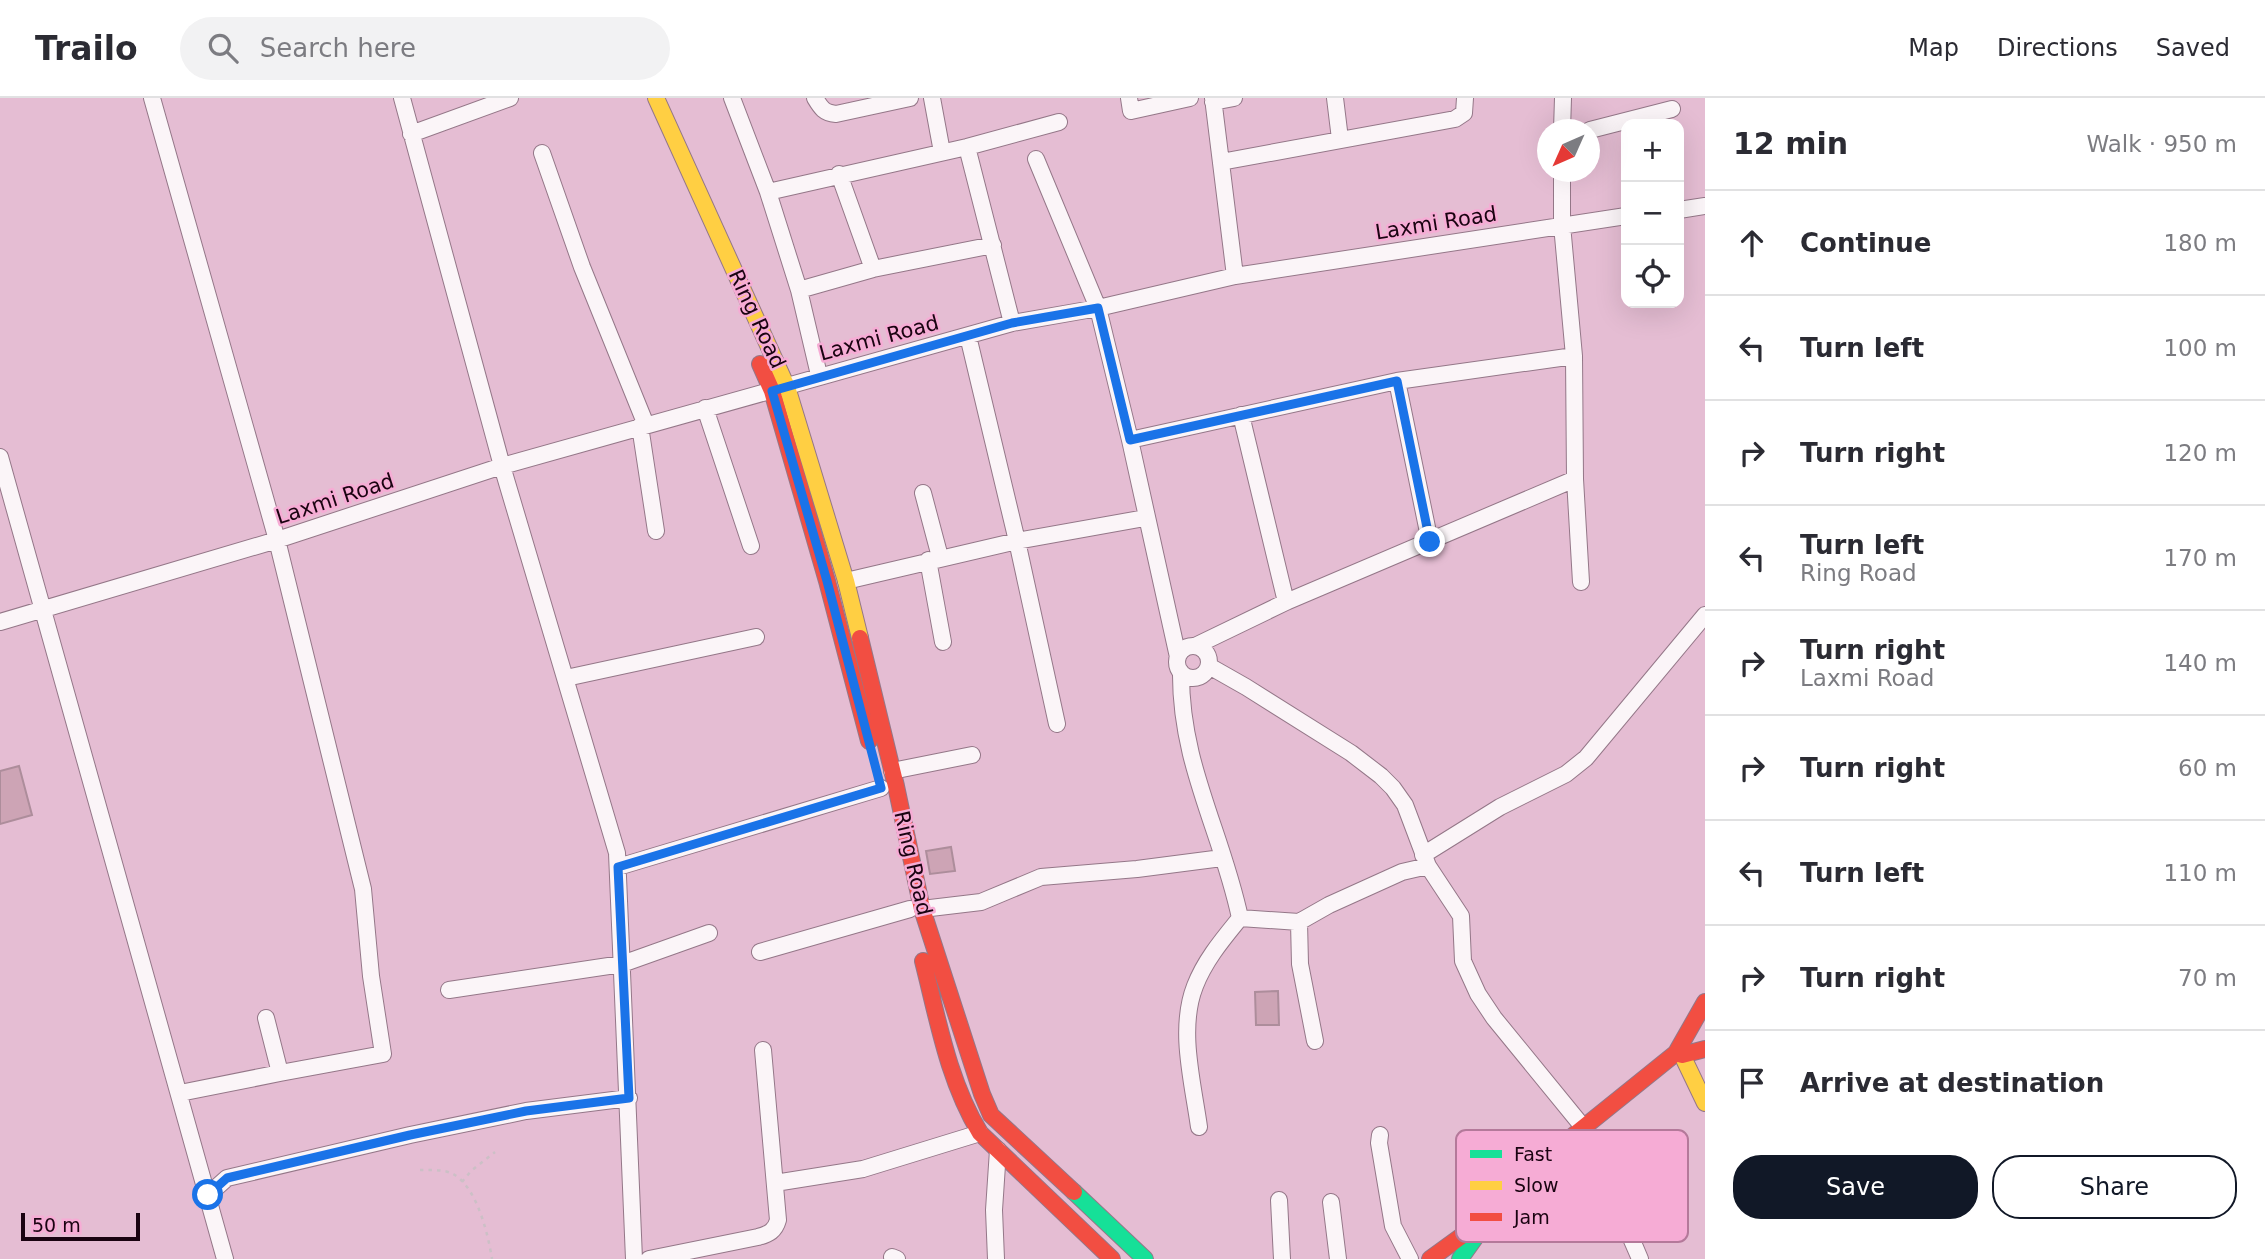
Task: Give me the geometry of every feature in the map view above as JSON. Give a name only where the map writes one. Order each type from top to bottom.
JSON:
[{"type":"street","points":[[152,98],[277,540],[363,889],[370,976],[383,1054],[180,1093]]},
{"type":"street","points":[[402,98],[502,466],[617,853],[634,1259]]},
{"type":"street","points":[[411,134],[510,98]]},
{"type":"street","name":"Ring Road","points":[[639,98],[780,389],[881,788],[916,909],[991,1115],[1144,1259]]},
{"type":"street","name":"Ring Road","points":[[656,98],[780,389],[846,580],[892,771],[916,909],[956,1086],[966,1113],[980,1133],[1112,1259]]},
{"type":"street","points":[[732,98],[768,192],[799,290],[820,375]]},
{"type":"street","points":[[815,98],[821,108],[836,114],[910,98]]},
{"type":"street","points":[[932,98],[942,152]]},
{"type":"street","points":[[1129,98],[1131,111],[1190,98]]},
{"type":"street","points":[[1234,98],[1213,100],[1235,276]]},
{"type":"street","points":[[1335,98],[1340,139]]},
{"type":"street","points":[[1221,162],[1455,119],[1464,113],[1465,98]]},
{"type":"street","points":[[1563,98],[1563,119]]},
{"type":"street","points":[[1600,127],[1672,109]]},
{"type":"street","points":[[768,192],[967,147],[1059,122]]},
{"type":"street","points":[[967,147],[1012,323]]},
{"type":"street","points":[[542,153],[643,426],[656,531]]},
{"type":"street","points":[[1036,159],[1098,308],[1179,665],[1185,733],[1199,790],[1235,895],[1240,918],[1206,964],[1194,989],[1187,1043],[1199,1127]]},
{"type":"street","points":[[839,174],[873,270]]},
{"type":"street","points":[[1562,182],[1562,225],[1574,356],[1575,479],[1581,582]]},
{"type":"street","points":[[1684,208],[1705,206]]},
{"type":"street","name":"Laxmi Road","points":[[0,622],[277,540],[502,466],[1012,323],[1098,308],[1235,276],[1621,217]]},
{"type":"street","points":[[799,290],[873,270],[993,244]]},
{"type":"street","points":[[968,336],[1057,724]]},
{"type":"street","points":[[1130,440],[1397,381],[1574,356]]},
{"type":"street","points":[[1397,381],[1430,542]]},
{"type":"street","points":[[705,408],[751,546]]},
{"type":"street","points":[[1241,415],[1286,602]]},
{"type":"street","points":[[0,457],[225,1259]]},
{"type":"street","points":[[1179,665],[1183,650],[1286,602],[1575,479]]},
{"type":"street","points":[[923,493],[934,559],[943,642]]},
{"type":"street","points":[[846,580],[1017,541],[1145,518]]},
{"type":"street","points":[[1240,918],[1299,922],[1329,905],[1426,860],[1500,807],[1566,774],[1586,758],[1705,615]]},
{"type":"street","points":[[566,677],[756,637]]},
{"type":"street","points":[[1179,665],[1189,677],[1199,677],[1209,666],[1208,655],[1195,646]]},
{"type":"street","points":[[1209,666],[1351,752],[1381,776],[1405,805],[1426,860],[1461,916],[1463,961],[1478,994],[1494,1018],[1583,1127]]},
{"type":"street","points":[[892,771],[972,755]]},
{"type":"street","points":[[618,867],[881,788]]},
{"type":"street","points":[[760,952],[916,909],[981,902],[1041,877],[1222,858]]},
{"type":"street","points":[[1299,922],[1300,964],[1315,1041]]},
{"type":"street","points":[[449,990],[622,964],[709,933]]},
{"type":"street","points":[[1580,1130],[1679,1054],[1705,1002]]},
{"type":"street","points":[[267,1018],[280,1073]]},
{"type":"street","points":[[1679,1054],[1705,1049]]},
{"type":"street","points":[[649,1259],[770,1234],[776,1227],[778,1220],[763,1050]]},
{"type":"street","points":[[1679,1054],[1705,1103]]},
{"type":"street","points":[[208,1195],[227,1178],[410,1135],[526,1111],[629,1098]]},
{"type":"street","points":[[775,1183],[863,1169],[980,1133]]},
{"type":"street","points":[[1380,1135],[1379,1143],[1393,1226],[1410,1259]]},
{"type":"street","points":[[996,1259],[994,1210],[999,1150]]},
{"type":"street","points":[[1279,1200],[1282,1259]]},
{"type":"street","points":[[1331,1202],[1338,1259]]},
{"type":"street","points":[[1430,1259],[1456,1240]]},
{"type":"street","points":[[1461,1259],[1473,1242]]},
{"type":"street","points":[[1633,1242],[1640,1259]]},
{"type":"path","points":[[461,1182],[495,1152]]},
{"type":"path","points":[[420,1170],[453,1174],[471,1192],[488,1236],[492,1259]]},
{"type":"building","points":[[19,766],[32,815],[0,824],[0,771]]},
{"type":"building","points":[[951,847],[955,871],[930,874],[926,851]]},
{"type":"building","points":[[1278,991],[1279,1025],[1256,1025],[1255,992]]},
{"type":"traffic: fast","points":[[1074,1192],[1145,1259]]},
{"type":"traffic: fast","points":[[1460,1259],[1472,1242]]},
{"type":"traffic: slow","points":[[656,98],[787,387],[846,581],[860,638]]},
{"type":"traffic: slow","points":[[1682,1055],[1705,1103]]},
{"type":"traffic: jam","points":[[760,364],[772,391],[827,581],[869,741]]},
{"type":"traffic: jam","points":[[860,638],[922,909],[982,1094],[991,1115],[1074,1192]]},
{"type":"traffic: jam","points":[[923,961],[952,1071],[980,1133],[1112,1259]]},
{"type":"traffic: jam","points":[[1580,1130],[1676,1053],[1705,1002]]},
{"type":"traffic: jam","points":[[1676,1053],[1682,1055],[1705,1049]]},
{"type":"traffic: jam","points":[[1430,1259],[1456,1240]]},
{"type":"route","points":[[208,1195],[227,1178],[410,1135],[526,1111],[629,1098],[618,867],[881,788],[827,581],[772,391],[820,375],[1012,323],[1098,308],[1130,440],[1397,381],[1430,542]]}]
